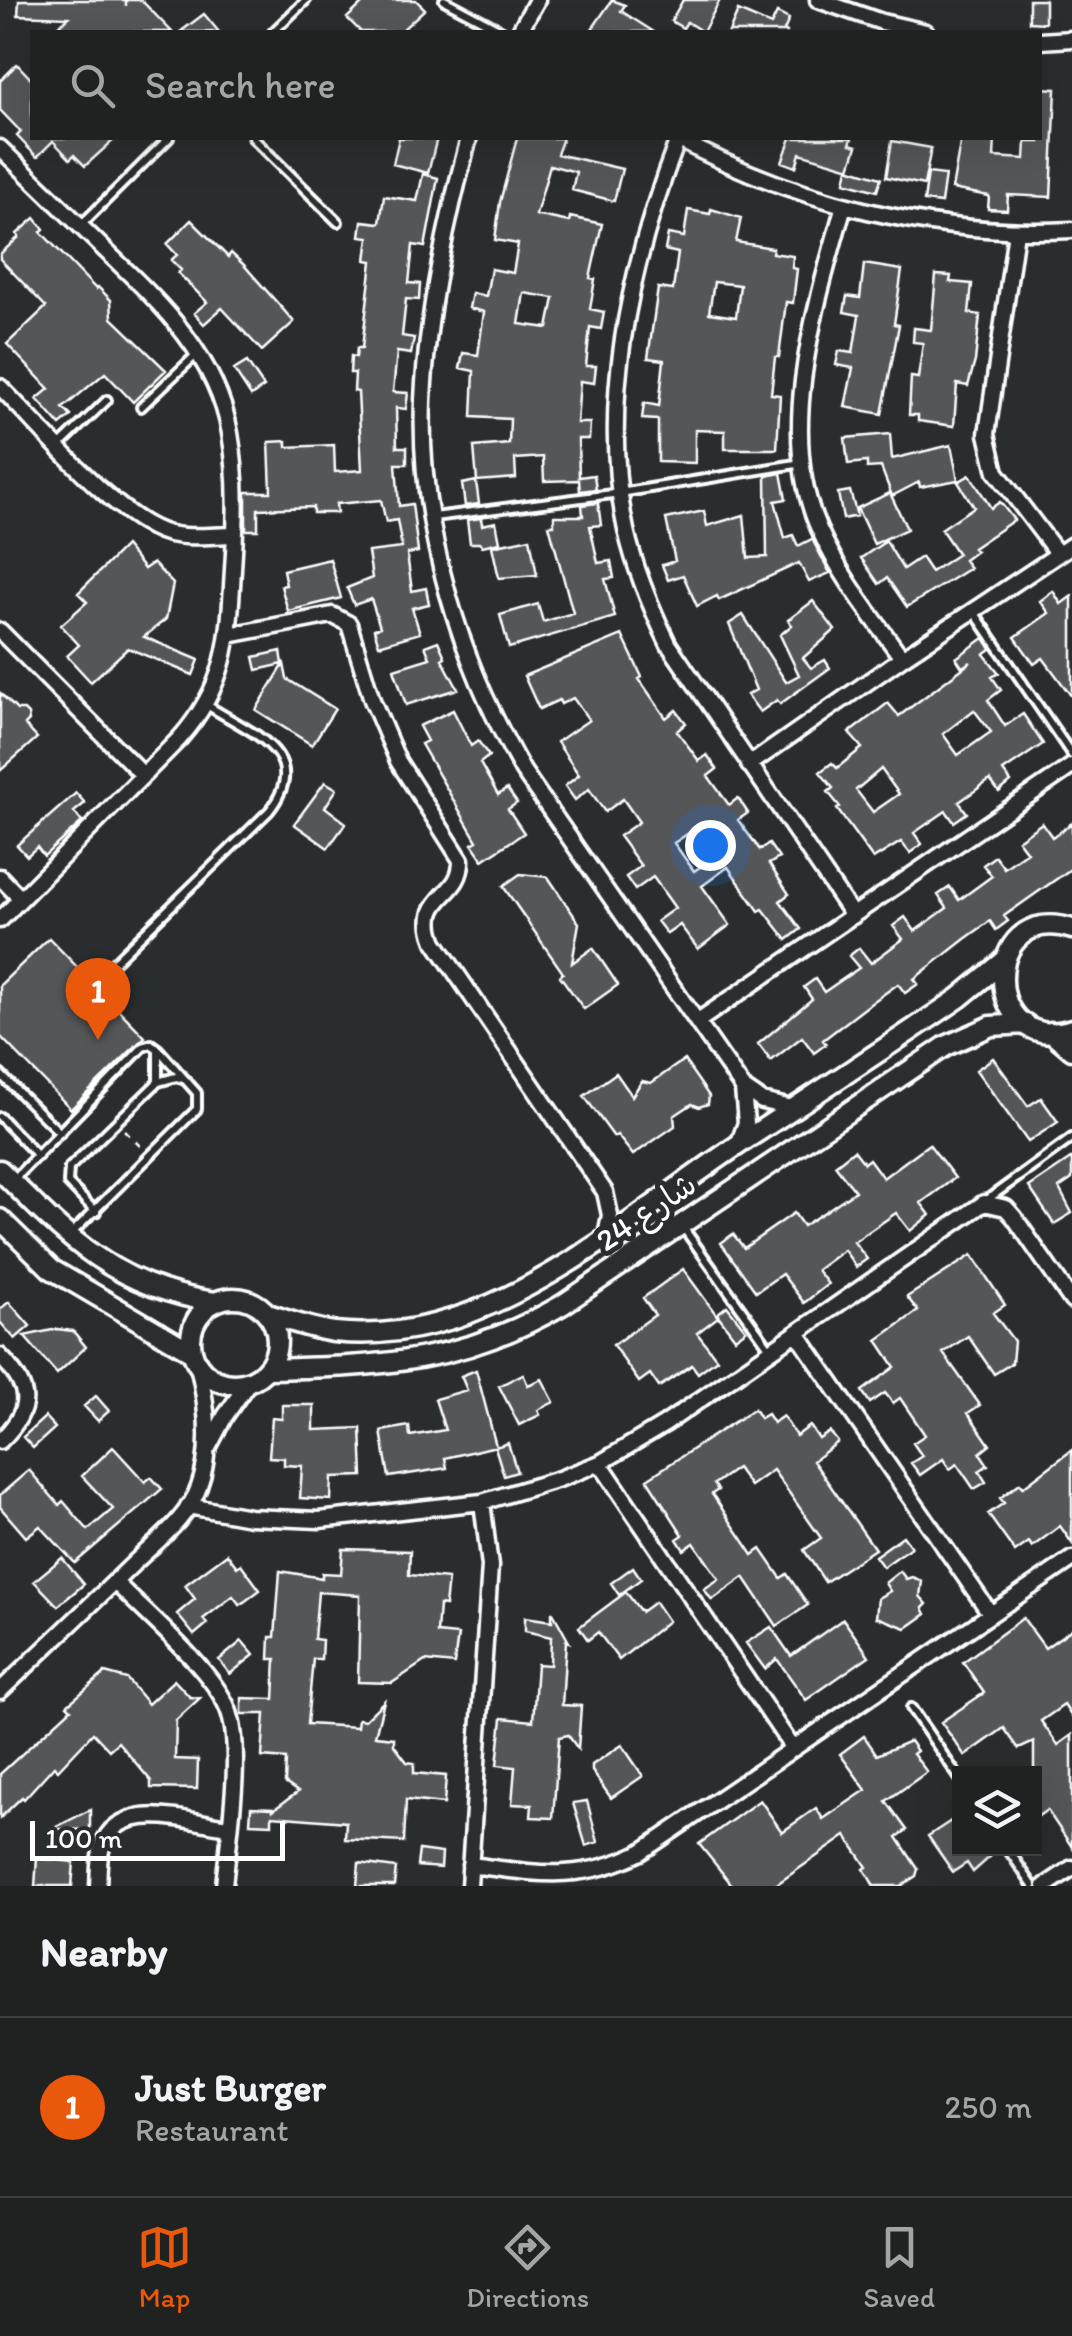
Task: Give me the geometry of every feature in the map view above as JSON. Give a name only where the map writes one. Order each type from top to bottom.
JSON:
[{"type":"street","points":[[524,30],[537,0]]},
{"type":"street","points":[[818,0],[917,30]]},
{"type":"street","points":[[1042,40],[1072,39]]},
{"type":"street","points":[[468,140],[426,354],[424,453],[432,517],[464,644],[503,735],[532,783],[743,1088],[762,1101],[796,1108]]},
{"type":"street","points":[[676,140],[657,192],[627,328],[616,421],[620,493],[634,559],[662,631],[694,684],[852,916]]},
{"type":"street","points":[[681,140],[780,186],[844,205],[940,224],[1016,232],[1072,230]]},
{"type":"street","points":[[0,148],[171,316],[198,352],[230,431],[237,500],[230,635],[207,706],[0,920]]},
{"type":"street","points":[[844,205],[806,355],[801,398],[804,463],[817,524],[829,550],[856,596],[902,658]]},
{"type":"street","points":[[1016,232],[986,434],[996,472],[1058,554]]},
{"type":"street","points":[[0,387],[118,506],[148,526],[182,536],[235,534]]},
{"type":"street","points":[[749,765],[1072,545]]},
{"type":"street","points":[[230,635],[332,615],[349,624],[372,700],[398,761],[461,860],[455,885],[438,898],[431,910],[434,942],[605,1192],[610,1215],[606,1236]]},
{"type":"street","points":[[0,632],[142,775]]},
{"type":"street","points":[[698,1021],[1072,766]]},
{"type":"street","points":[[0,877],[21,899]]},
{"type":"street","name":"شارع 24","points":[[268,1314],[332,1332],[370,1333],[412,1328],[466,1312],[518,1290],[606,1236],[959,998],[1034,929],[1069,925]]},
{"type":"street","points":[[1004,960],[1000,978],[1003,996],[1012,1012],[1026,1024],[1050,1032],[1072,1050]]},
{"type":"street","name":"شارع 24","points":[[268,1369],[383,1365],[476,1346],[514,1331],[562,1305],[960,1037],[1007,1023],[1026,1024]]},
{"type":"street","points":[[1050,1032],[1072,1029]]},
{"type":"street","points":[[738,1145],[746,1123],[743,1088]]},
{"type":"street","points":[[6,1176],[68,1238],[99,1261],[146,1285],[182,1297],[216,1302],[244,1299],[268,1314],[274,1324],[277,1348],[268,1369],[248,1382],[206,1453]]},
{"type":"street","points":[[188,1506],[250,1517],[318,1520],[482,1502],[532,1488],[600,1462],[665,1424],[984,1203],[1006,1208],[1072,1301]]},
{"type":"street","points":[[0,1219],[51,1269],[194,1359],[220,1383],[248,1382]]},
{"type":"street","points":[[0,1691],[188,1506],[199,1486],[206,1453],[207,1416],[190,1340],[197,1317],[216,1302]]},
{"type":"street","points":[[797,1333],[990,1613]]},
{"type":"street","points":[[0,1356],[18,1376],[25,1394],[22,1414],[0,1442]]},
{"type":"street","points":[[600,1462],[792,1747]]},
{"type":"street","points":[[469,1886],[490,1566],[482,1502]]},
{"type":"street","points":[[470,1865],[559,1880],[598,1870],[641,1852],[1072,1559]]},
{"type":"street","points":[[115,1582],[206,1675],[228,1710],[234,1752],[224,1886]]},
{"type":"street","points":[[98,1886],[102,1844],[123,1821],[142,1816],[229,1826]]},
{"type":"street","points":[[1056,1883],[1072,1868]]},
{"type":"lane","points":[[275,30],[306,0]]},
{"type":"lane","points":[[444,0],[500,30]]},
{"type":"lane","points":[[80,226],[167,140]]},
{"type":"lane","points":[[255,140],[338,222]]},
{"type":"lane","points":[[140,406],[198,352]]},
{"type":"lane","points":[[59,446],[107,400]]},
{"type":"lane","points":[[432,517],[620,493],[804,463]]},
{"type":"lane","points":[[972,611],[1072,756]]},
{"type":"lane","points":[[110,966],[269,811],[282,791],[287,773],[279,753],[207,706]]},
{"type":"lane","points":[[6,1176],[38,1156],[144,1047],[151,1044],[158,1048],[197,1092],[193,1116],[68,1238]]},
{"type":"lane","points":[[158,1048],[158,1082]]},
{"type":"lane","points":[[0,1074],[60,1134]]},
{"type":"lane","points":[[96,1212],[68,1183],[69,1168],[158,1082],[176,1078],[187,1081]]},
{"type":"lane","points":[[0,1117],[38,1156]]},
{"type":"lane","points":[[984,1203],[1072,1138]]},
{"type":"lane","points":[[681,1224],[772,1351]]},
{"type":"lane","points":[[911,1708],[952,1767]]},
{"type":"lane","points":[[1012,1856],[1033,1886]]},
{"type":"path","points":[[126,0],[126,6]]},
{"type":"building","points":[[19,0],[141,0],[170,30],[53,30],[69,17],[18,15]]},
{"type":"building","points":[[366,0],[416,0],[425,9],[402,30],[359,30],[347,18]]},
{"type":"building","points":[[612,0],[625,5],[621,11],[651,30],[591,30]]},
{"type":"building","points":[[683,0],[720,0],[704,30],[687,22],[683,28],[671,21]]},
{"type":"building","points":[[1029,0],[1045,0],[1045,23],[1029,22]]},
{"type":"building","points":[[738,11],[771,25],[777,13],[789,19],[784,30],[730,30]]},
{"type":"building","points":[[204,14],[217,30],[183,30]]},
{"type":"building","points":[[17,64],[30,78],[30,140],[114,140],[85,166],[74,155],[70,159],[53,141],[37,157],[0,110],[0,81]]},
{"type":"building","points":[[1042,88],[1056,89],[1051,197],[1008,195],[1007,210],[988,209],[989,196],[952,189],[961,140],[995,140],[994,157],[1025,159],[1026,142],[1040,142]]},
{"type":"building","points":[[399,140],[436,140],[428,173],[393,164]]},
{"type":"building","points":[[516,140],[562,140],[557,154],[622,169],[614,201],[572,190],[576,172],[550,165],[536,215],[602,224],[590,278],[595,279],[590,309],[604,312],[601,329],[590,327],[586,366],[596,366],[594,383],[580,381],[577,423],[590,423],[589,439],[578,439],[579,477],[594,475],[596,489],[580,491],[579,480],[544,481],[543,457],[515,459],[516,478],[477,481],[474,447],[509,444],[510,419],[472,417],[474,371],[460,368],[463,353],[478,355],[484,312],[469,308],[472,293],[486,296],[491,269],[513,273],[518,244],[495,240],[500,202]],"holes":[[[524,293],[554,298],[548,328],[519,324]]]},
{"type":"building","points":[[790,140],[851,140],[850,144],[857,146],[850,168],[800,153],[796,167],[782,162]]},
{"type":"building","points":[[892,141],[931,148],[924,185],[886,177]]},
{"type":"building","points":[[848,168],[881,178],[877,191],[845,182]]},
{"type":"building","points":[[928,173],[945,175],[941,203],[924,201]]},
{"type":"building","points":[[423,174],[438,178],[425,247],[413,245],[409,283],[420,284],[419,300],[406,299],[402,336],[414,338],[411,354],[397,352],[393,392],[408,393],[406,409],[396,408],[397,447],[407,447],[407,464],[396,464],[399,506],[412,504],[418,552],[407,554],[412,591],[426,588],[429,604],[412,608],[420,633],[379,645],[374,629],[380,627],[371,599],[354,605],[347,588],[372,578],[368,552],[402,548],[397,520],[386,522],[381,500],[336,504],[337,513],[313,513],[313,507],[258,509],[258,530],[246,530],[246,492],[271,492],[269,442],[287,441],[287,447],[334,445],[335,472],[362,470],[358,392],[354,391],[355,373],[350,373],[351,356],[356,357],[357,348],[362,348],[372,261],[366,260],[369,237],[360,236],[362,221],[380,223],[384,196],[417,201]]},
{"type":"building","points":[[711,209],[741,218],[736,242],[793,256],[792,268],[797,269],[793,303],[786,302],[779,357],[775,357],[771,394],[780,395],[777,449],[725,449],[725,431],[695,430],[695,463],[658,462],[658,420],[642,419],[644,403],[659,406],[664,360],[648,358],[658,288],[673,290],[678,253],[665,250],[668,234],[684,237],[688,210],[710,214]],"holes":[[[714,282],[740,285],[736,317],[709,313]]]},
{"type":"building","points":[[35,218],[44,229],[41,232],[111,300],[112,318],[166,370],[133,402],[105,373],[63,408],[71,416],[60,425],[37,399],[49,389],[7,344],[46,307],[0,259],[0,254],[19,237],[17,234]]},
{"type":"building","points":[[191,220],[228,257],[231,253],[243,264],[294,322],[262,351],[222,308],[204,324],[194,313],[207,302],[178,273],[181,270],[171,260],[177,255],[167,244]]},
{"type":"building","points":[[864,264],[902,270],[894,324],[899,325],[882,414],[845,407],[853,368],[836,365],[839,351],[853,353],[859,315],[844,312],[847,296],[860,298]]},
{"type":"building","points":[[936,275],[951,276],[950,282],[972,284],[969,313],[980,315],[968,386],[957,384],[954,426],[918,421],[918,415],[909,415],[911,377],[918,378],[923,343],[913,342],[914,328],[931,330]]},
{"type":"building","points":[[247,362],[264,387],[251,396],[234,370]]},
{"type":"building","points":[[890,434],[892,459],[951,445],[958,480],[920,487],[919,482],[892,496],[881,467],[867,468],[867,462],[848,464],[845,438]]},
{"type":"building","points":[[781,473],[786,499],[775,501],[785,538],[793,535],[798,546],[812,539],[830,573],[809,582],[799,563],[719,600],[717,596],[697,606],[683,575],[668,580],[662,565],[675,561],[666,519],[704,511],[707,526],[744,515],[748,558],[767,557],[766,476]]},
{"type":"building","points":[[970,475],[991,508],[1000,502],[1014,520],[973,548],[976,551],[964,560],[970,568],[907,607],[887,578],[879,584],[861,558],[886,541],[903,569],[921,557],[931,572],[958,554],[941,529],[974,507],[958,482]]},
{"type":"building","points":[[476,481],[479,504],[465,506],[462,484]]},
{"type":"building","points":[[850,491],[857,516],[843,519],[838,493]]},
{"type":"building","points":[[890,493],[907,529],[874,544],[857,508]]},
{"type":"building","points":[[598,503],[601,525],[590,526],[598,563],[611,561],[614,578],[605,579],[615,617],[509,648],[500,615],[538,604],[543,622],[573,613],[549,525],[554,525],[554,516],[583,516],[582,505]]},
{"type":"building","points":[[481,518],[482,525],[496,522],[500,542],[482,546],[470,543],[467,520]]},
{"type":"building","points":[[530,538],[537,575],[499,578],[492,546]]},
{"type":"building","points":[[125,546],[144,569],[153,563],[173,584],[166,619],[144,637],[199,660],[193,675],[128,648],[91,682],[67,656],[79,645],[61,625],[87,602],[78,593]]},
{"type":"building","points":[[330,559],[341,598],[288,611],[281,586],[286,585],[283,570]]},
{"type":"building","points":[[1053,591],[1061,604],[1072,596],[1072,697],[1043,658],[1034,664],[1015,637],[1049,613],[1040,601]]},
{"type":"building","points":[[813,601],[835,630],[803,658],[811,668],[825,660],[830,668],[780,704],[777,700],[760,712],[747,695],[756,690],[729,624],[743,615],[786,682],[799,675],[780,635],[792,625],[788,620]]},
{"type":"building","points":[[622,635],[642,677],[639,679],[666,718],[676,710],[686,723],[677,731],[699,761],[707,755],[717,769],[708,776],[729,805],[738,798],[748,813],[738,820],[760,850],[769,844],[779,858],[769,864],[789,894],[780,901],[801,929],[787,940],[763,909],[759,911],[728,867],[702,886],[730,925],[698,949],[680,925],[667,934],[657,921],[675,908],[653,877],[635,890],[626,877],[641,866],[619,836],[639,822],[623,799],[605,812],[589,789],[575,800],[565,786],[579,775],[557,742],[589,720],[573,698],[539,709],[524,676]],"holes":[[[696,828],[716,856],[694,871],[674,843]]]},
{"type":"building","points":[[984,638],[991,649],[984,654],[999,673],[992,677],[1001,690],[988,700],[1005,726],[1023,714],[1043,744],[1003,771],[1011,782],[999,792],[990,780],[959,802],[967,813],[954,822],[946,811],[914,833],[922,844],[910,853],[901,842],[873,859],[837,809],[840,807],[828,792],[833,788],[820,772],[832,763],[837,768],[862,748],[849,733],[888,703],[899,716],[971,662],[962,667],[956,658]],"holes":[[[974,710],[991,732],[958,755],[943,734]],[[881,769],[899,794],[873,812],[856,790]]]},
{"type":"building","points":[[438,641],[445,657],[442,659],[458,689],[406,705],[394,669],[430,658],[425,646]]},
{"type":"building","points":[[281,651],[283,664],[257,670],[254,657]]},
{"type":"building","points":[[284,664],[287,679],[335,709],[312,745],[256,710]]},
{"type":"building","points":[[0,693],[17,710],[28,714],[25,725],[37,738],[0,771]]},
{"type":"building","points":[[453,710],[471,746],[478,741],[489,756],[480,763],[498,795],[507,789],[517,803],[508,809],[524,833],[483,860],[472,844],[477,841],[421,744],[427,741],[419,726]]},
{"type":"building","points":[[325,782],[337,789],[325,807],[346,823],[328,848],[294,824]]},
{"type":"building","points":[[76,793],[85,803],[74,812],[82,822],[44,856],[37,847],[27,856],[17,845]]},
{"type":"building","points":[[1042,823],[1052,837],[1072,823],[1072,868],[1004,916],[1008,921],[996,930],[990,921],[965,939],[914,979],[918,984],[905,993],[898,984],[874,1001],[823,1040],[826,1044],[814,1053],[802,1037],[771,1061],[758,1044],[812,999],[804,987],[815,979],[824,992],[859,968],[849,956],[859,948],[871,963],[903,939],[893,926],[905,917],[915,931],[947,908],[938,895],[950,887],[959,900],[992,876],[983,865],[995,856],[1004,868],[1027,852],[1018,840]]},
{"type":"building","points":[[520,874],[548,877],[579,923],[572,963],[593,948],[618,985],[584,1009],[503,886]]},
{"type":"building","points":[[49,938],[145,1037],[71,1109],[0,1036],[0,985]]},
{"type":"building","points":[[993,1058],[1028,1106],[1041,1098],[1058,1122],[1028,1142],[976,1070]]},
{"type":"building","points":[[684,1060],[709,1096],[708,1104],[692,1104],[674,1116],[675,1126],[633,1155],[617,1135],[614,1137],[584,1096],[616,1073],[632,1096],[642,1081],[651,1083]]},
{"type":"building","points":[[929,1144],[955,1178],[921,1203],[930,1215],[910,1231],[896,1213],[854,1242],[867,1259],[856,1267],[844,1250],[817,1270],[828,1284],[804,1303],[782,1274],[756,1292],[721,1243],[733,1234],[744,1248],[794,1213],[803,1226],[855,1191],[835,1165],[854,1150],[864,1163],[869,1159],[883,1178]]},
{"type":"building","points":[[1072,1158],[1072,1179],[1059,1188],[1072,1213],[1054,1224],[1029,1187]]},
{"type":"building","points":[[972,1255],[1005,1305],[993,1313],[1014,1341],[1012,1363],[994,1374],[968,1336],[943,1353],[980,1405],[968,1413],[990,1445],[980,1453],[988,1465],[979,1471],[986,1482],[974,1489],[957,1464],[950,1469],[943,1459],[920,1475],[911,1463],[922,1456],[913,1443],[925,1435],[900,1398],[893,1403],[885,1393],[870,1403],[862,1391],[895,1367],[877,1340],[918,1311],[907,1297]]},
{"type":"building","points":[[683,1269],[718,1317],[697,1333],[717,1359],[698,1373],[692,1365],[659,1387],[650,1374],[639,1382],[613,1345],[655,1315],[643,1298]]},
{"type":"building","points":[[9,1302],[30,1326],[15,1339],[0,1322],[0,1309]]},
{"type":"building","points":[[727,1306],[746,1330],[735,1338],[717,1314]]},
{"type":"building","points":[[57,1329],[73,1331],[86,1347],[57,1374],[24,1336]]},
{"type":"building","points":[[476,1370],[496,1446],[445,1458],[447,1468],[389,1477],[381,1431],[409,1426],[410,1436],[445,1430],[435,1399],[467,1390],[461,1376]]},
{"type":"building","points":[[523,1374],[528,1385],[542,1379],[554,1402],[538,1410],[540,1415],[519,1425],[499,1386]]},
{"type":"building","points":[[96,1396],[109,1411],[98,1421],[84,1406]]},
{"type":"building","points":[[282,1405],[314,1405],[314,1430],[361,1428],[363,1476],[332,1477],[331,1500],[300,1498],[302,1466],[284,1465],[284,1458],[269,1457],[272,1418],[282,1419]]},
{"type":"building","points":[[754,1409],[760,1418],[767,1414],[773,1423],[783,1416],[796,1436],[810,1426],[819,1439],[830,1432],[838,1442],[813,1461],[875,1549],[825,1582],[804,1550],[821,1538],[773,1470],[750,1486],[737,1468],[714,1484],[718,1490],[712,1494],[753,1555],[761,1549],[781,1578],[787,1574],[808,1605],[777,1626],[744,1577],[712,1600],[704,1589],[719,1579],[694,1543],[684,1550],[677,1539],[683,1535],[647,1479]]},
{"type":"building","points":[[45,1417],[55,1428],[33,1448],[23,1437]]},
{"type":"building","points":[[508,1443],[517,1472],[504,1476],[495,1447]]},
{"type":"building","points":[[113,1447],[145,1482],[151,1477],[162,1489],[75,1563],[40,1526],[26,1537],[0,1507],[0,1495],[29,1470],[59,1505],[63,1501],[88,1530],[113,1509],[82,1476]]},
{"type":"building","points":[[1072,1450],[1072,1543],[1060,1526],[1032,1547],[1029,1542],[1015,1552],[988,1514],[1004,1503],[1000,1498],[1020,1483],[1023,1487]]},
{"type":"building","points":[[903,1536],[911,1547],[883,1567],[875,1556]]},
{"type":"building","points":[[343,1549],[410,1551],[409,1575],[448,1579],[445,1606],[439,1605],[437,1633],[458,1635],[454,1664],[425,1661],[392,1683],[358,1682],[360,1595],[318,1592],[314,1639],[322,1640],[321,1659],[313,1659],[307,1724],[357,1727],[358,1719],[365,1720],[384,1701],[375,1736],[394,1738],[394,1745],[407,1762],[414,1763],[414,1773],[446,1776],[444,1804],[406,1800],[404,1842],[345,1839],[346,1822],[272,1816],[272,1824],[250,1823],[251,1807],[273,1810],[298,1792],[285,1783],[286,1759],[262,1757],[265,1714],[242,1714],[242,1698],[274,1699],[276,1659],[269,1659],[270,1637],[275,1637],[280,1571],[322,1578],[322,1573],[341,1574]]},
{"type":"building","points":[[227,1554],[237,1567],[241,1564],[260,1590],[240,1605],[233,1596],[203,1619],[207,1624],[194,1635],[177,1614],[195,1599],[185,1585]]},
{"type":"building","points":[[62,1558],[84,1584],[58,1606],[34,1581]]},
{"type":"building","points":[[633,1567],[641,1579],[619,1595],[611,1583]]},
{"type":"building","points":[[900,1571],[906,1579],[922,1581],[920,1596],[927,1604],[923,1608],[926,1614],[906,1628],[876,1617],[878,1598],[890,1591],[885,1583]]},
{"type":"building","points":[[626,1592],[641,1612],[655,1602],[668,1621],[619,1660],[598,1632],[588,1640],[579,1627]]},
{"type":"building","points":[[552,1611],[569,1642],[566,1641],[562,1705],[581,1706],[578,1749],[568,1735],[559,1737],[553,1818],[531,1817],[532,1805],[512,1804],[515,1767],[497,1765],[502,1718],[533,1721],[537,1664],[550,1665],[551,1637],[525,1631],[525,1617],[552,1621]]},
{"type":"building","points":[[1023,1618],[1045,1648],[1072,1629],[1072,1717],[1064,1705],[1041,1721],[1058,1745],[1072,1735],[1072,1847],[1047,1810],[1042,1813],[1042,1766],[1034,1766],[1034,1742],[1019,1749],[1004,1728],[965,1756],[941,1722],[984,1693],[963,1662]]},
{"type":"building","points":[[843,1619],[869,1656],[806,1700],[777,1659],[765,1669],[746,1643],[771,1627],[791,1656]]},
{"type":"building","points":[[242,1641],[254,1655],[230,1674],[219,1660]]},
{"type":"building","points":[[105,1673],[127,1679],[148,1704],[174,1680],[190,1697],[200,1698],[176,1720],[175,1759],[198,1760],[197,1789],[151,1788],[151,1781],[118,1742],[109,1750],[93,1733],[58,1770],[54,1766],[0,1818],[0,1774],[71,1709],[67,1705]]},
{"type":"building","points":[[864,1736],[877,1755],[910,1741],[917,1751],[913,1754],[927,1772],[886,1801],[907,1830],[897,1837],[918,1869],[916,1876],[901,1886],[874,1886],[864,1869],[867,1867],[846,1836],[774,1886],[733,1886],[699,1844],[760,1800],[782,1832],[816,1808],[823,1819],[866,1790],[840,1754]]},
{"type":"building","points":[[622,1745],[643,1776],[611,1798],[592,1765]]},
{"type":"building","points":[[587,1801],[598,1842],[586,1846],[573,1803]]},
{"type":"building","points":[[90,1810],[90,1830],[52,1829]]},
{"type":"building","points":[[952,1820],[952,1856],[991,1856],[973,1872],[967,1863],[953,1872],[928,1836]]},
{"type":"building","points":[[419,1850],[442,1853],[441,1868],[417,1866]]},
{"type":"building","points":[[37,1858],[74,1862],[72,1886],[35,1886]]},
{"type":"building","points":[[359,1863],[396,1868],[394,1886],[357,1886]]},
{"type":"place","name":"Just Burger","points":[[98,1040]]}]
